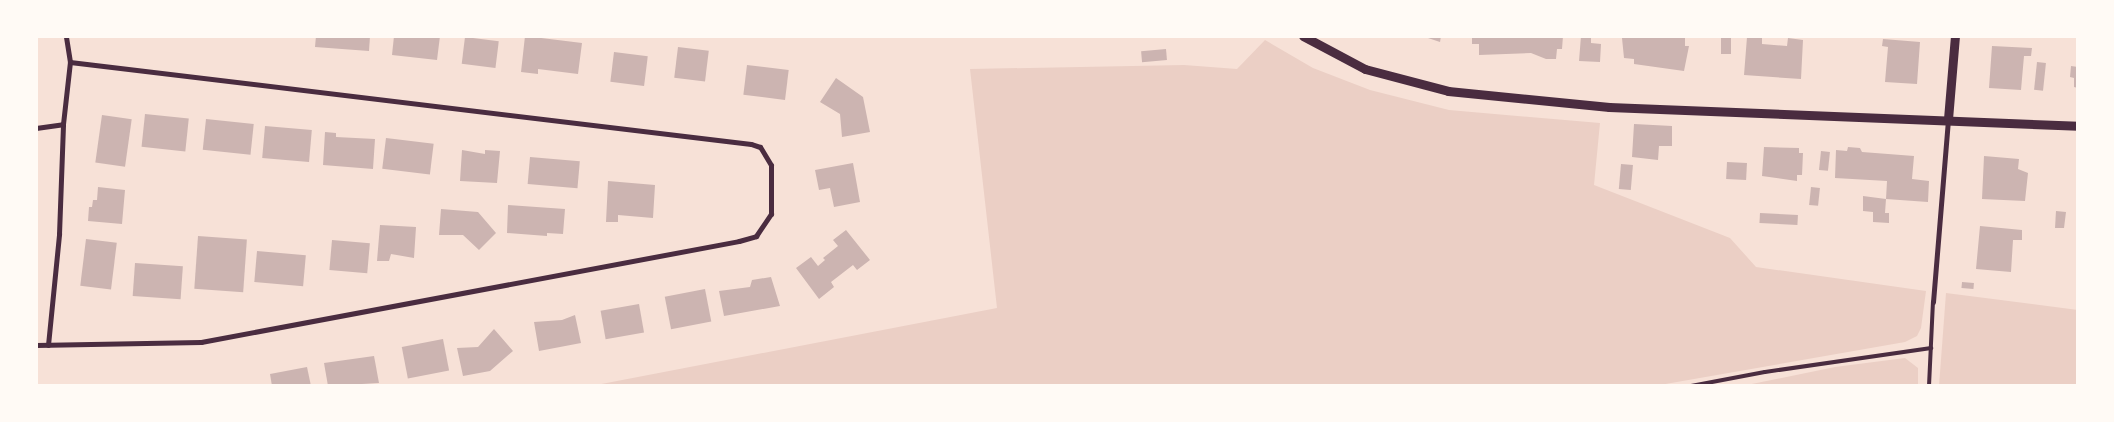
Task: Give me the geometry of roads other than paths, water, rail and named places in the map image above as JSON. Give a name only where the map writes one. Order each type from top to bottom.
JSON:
[{"type":"street","points":[[48,344],[59,234],[63,124],[70,62],[66,36]]},
{"type":"street","points":[[1303,36],[1364,69],[1448,91],[1609,107],[1948,119],[2078,126]]},
{"type":"street","points":[[1933,302],[1955,36]]},
{"type":"street","points":[[36,345],[201,342],[739,241],[756,236],[771,214],[771,165],[760,147],[751,144],[70,62]]},
{"type":"street","points":[[36,128],[63,124]]},
{"type":"lane","points":[[1929,386],[1933,302]]},
{"type":"lane","points":[[1691,386],[1803,366],[1931,348]]}]
